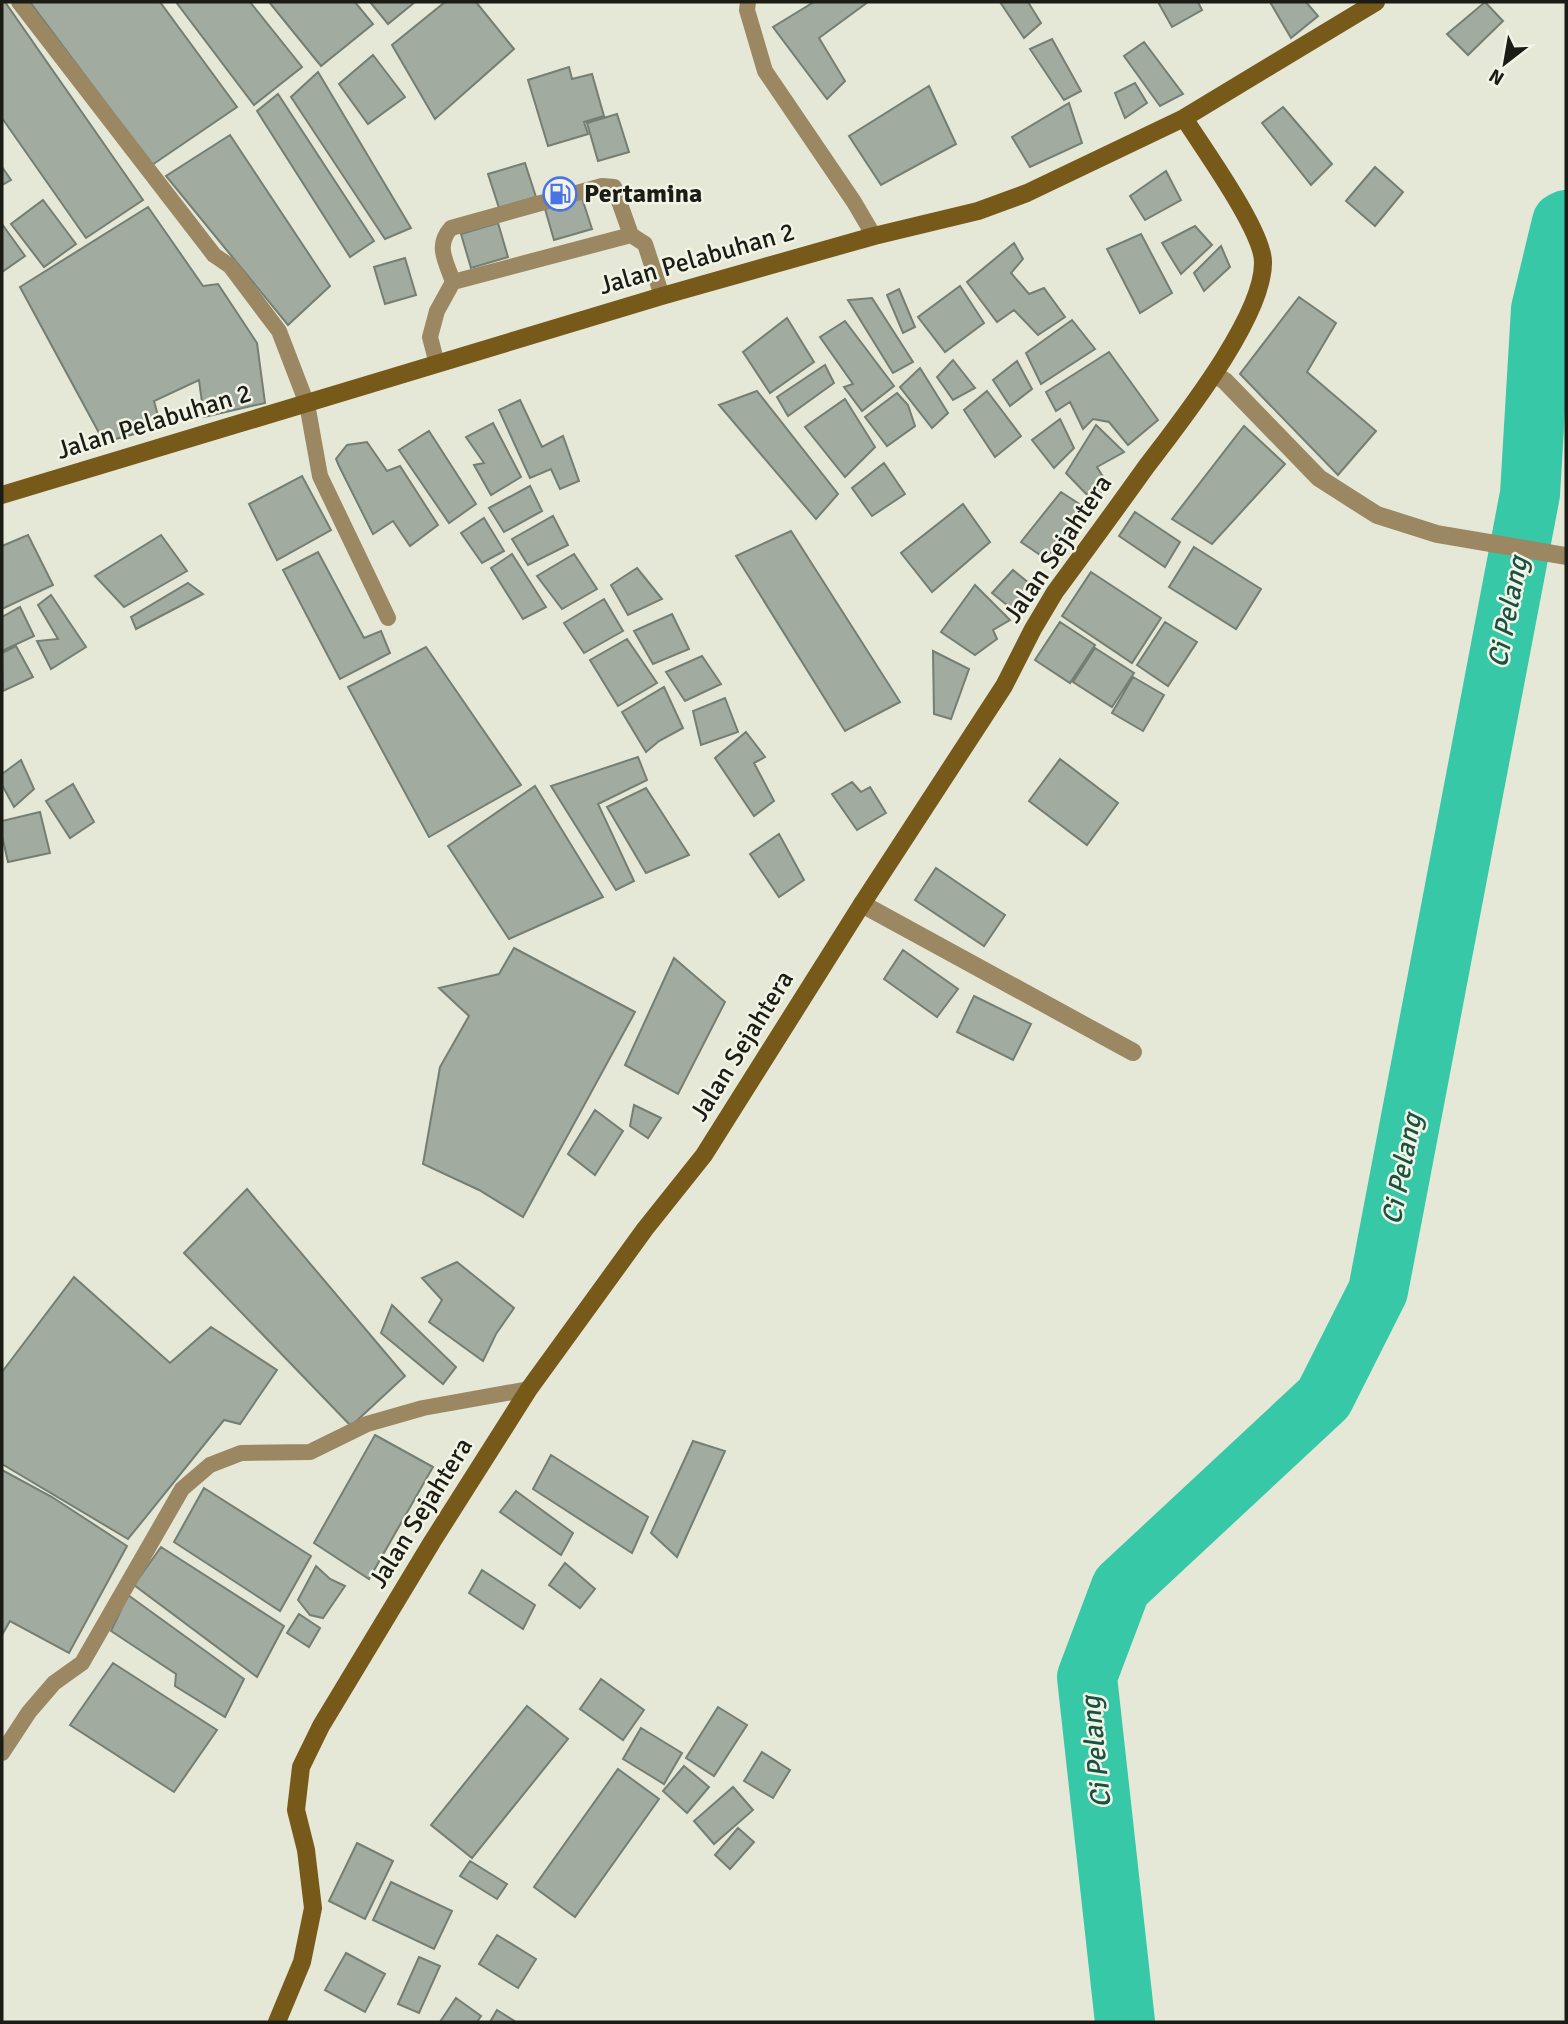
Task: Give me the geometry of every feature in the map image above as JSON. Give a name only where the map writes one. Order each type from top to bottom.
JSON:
[{"type":"street","name":"Jalan Pelabuhan 2","points":[[2,495],[662,296],[874,236],[978,211],[1027,193],[1184,118],[1376,2]]},
{"type":"street","name":"Jalan Sejahtera","points":[[277,2022],[302,1962],[313,1908],[306,1850],[296,1810],[301,1767],[321,1726],[432,1542],[529,1389],[645,1229],[704,1155],[862,904],[1004,686],[1055,592],[1214,374],[1248,315],[1261,284],[1264,260],[1256,233],[1184,118]]},
{"type":"street","points":[[1214,374],[1225,381],[1319,478],[1377,514],[1437,534],[1566,556]]},
{"type":"street","points":[[862,904],[1133,1052]]},
{"type":"lane","points":[[19,2],[214,255],[230,265],[279,331],[307,404],[320,475],[388,618]]},
{"type":"lane","points":[[748,2],[747,10],[765,71],[874,236]]},
{"type":"lane","points":[[437,365],[430,337],[437,311],[453,282],[442,246],[443,237],[451,228],[602,186],[614,187],[631,235],[645,244],[662,296]]},
{"type":"lane","points":[[453,282],[631,235]]},
{"type":"lane","points":[[2,1753],[29,1712],[54,1683],[82,1663],[182,1489],[209,1465],[241,1453],[310,1452],[367,1424],[423,1408],[529,1389]]},
{"type":"building","points":[[2,2],[5,2],[143,200],[86,238],[2,118]]},
{"type":"building","points":[[30,2],[160,2],[237,107],[152,165]]},
{"type":"building","points":[[176,2],[250,2],[302,67],[254,105]]},
{"type":"building","points":[[269,2],[355,2],[373,24],[321,66]]},
{"type":"building","points":[[370,2],[415,2],[388,24]]},
{"type":"building","points":[[445,2],[476,2],[514,49],[435,119],[392,45]]},
{"type":"building","points":[[814,2],[868,2],[819,38],[845,81],[827,99],[773,27]]},
{"type":"building","points":[[1000,2],[1028,2],[1041,23],[1024,38]]},
{"type":"building","points":[[1158,2],[1198,2],[1202,10],[1172,27]]},
{"type":"building","points":[[1270,2],[1306,2],[1318,16],[1291,38]]},
{"type":"building","points":[[1485,2],[1503,21],[1468,55],[1447,34]]},
{"type":"building","points":[[1052,39],[1081,91],[1064,100],[1030,49]]},
{"type":"building","points":[[1144,42],[1183,94],[1160,106],[1124,56]]},
{"type":"building","points":[[373,55],[405,97],[368,124],[339,84]]},
{"type":"building","points":[[569,67],[572,79],[592,74],[604,116],[584,122],[588,134],[548,146],[528,80]]},
{"type":"building","points":[[318,72],[411,228],[385,239],[291,97]]},
{"type":"building","points":[[1135,83],[1147,103],[1125,118],[1115,93]]},
{"type":"building","points":[[929,86],[956,144],[881,185],[849,136]]},
{"type":"building","points":[[278,94],[374,241],[350,257],[257,111]]},
{"type":"building","points":[[1069,103],[1082,143],[1030,167],[1012,137]]},
{"type":"building","points":[[1283,107],[1332,164],[1311,185],[1262,123]]},
{"type":"building","points":[[617,114],[629,152],[598,161],[587,123]]},
{"type":"building","points":[[230,135],[330,286],[288,325],[166,176]]},
{"type":"building","points":[[525,163],[536,197],[499,208],[488,174]]},
{"type":"building","points":[[2,167],[11,180],[2,185]]},
{"type":"building","points":[[1375,167],[1403,192],[1375,226],[1346,201]]},
{"type":"building","points":[[1166,171],[1181,200],[1145,220],[1130,196]]},
{"type":"building","points":[[582,198],[592,229],[554,240],[545,209]]},
{"type":"building","points":[[43,200],[76,244],[44,267],[11,224]]},
{"type":"building","points":[[148,207],[203,286],[218,284],[257,343],[265,403],[204,417],[199,380],[154,401],[161,427],[104,442],[20,287]]},
{"type":"building","points":[[498,223],[508,257],[471,268],[461,234]]},
{"type":"building","points":[[2,224],[25,256],[2,272]]},
{"type":"building","points":[[1195,226],[1212,245],[1181,274],[1162,243]]},
{"type":"building","points":[[1141,234],[1172,293],[1140,313],[1107,249]]},
{"type":"building","points":[[1014,243],[1023,259],[1011,273],[1029,294],[1044,288],[1065,317],[1038,335],[1014,310],[997,322],[967,282]]},
{"type":"building","points":[[1221,246],[1230,267],[1204,291],[1194,273]]},
{"type":"building","points":[[405,258],[416,295],[385,304],[374,267]]},
{"type":"building","points":[[960,286],[984,323],[945,352],[918,317]]},
{"type":"building","points":[[899,289],[915,327],[903,333],[887,295]]},
{"type":"building","points":[[1299,297],[1336,323],[1307,372],[1376,431],[1338,475],[1240,374]]},
{"type":"building","points":[[872,298],[913,362],[893,373],[848,300]]},
{"type":"building","points":[[787,318],[814,362],[770,393],[743,352]]},
{"type":"building","points":[[1072,320],[1095,349],[1041,384],[1026,353]]},
{"type":"building","points":[[845,321],[894,386],[862,411],[844,387],[853,384],[820,337]]},
{"type":"building","points":[[1109,352],[1158,420],[1128,445],[1109,422],[1093,419],[1083,429],[1070,402],[1056,411],[1046,392]]},
{"type":"building","points":[[953,360],[975,388],[953,400],[937,377]]},
{"type":"building","points":[[1017,361],[1032,389],[1010,406],[993,380]]},
{"type":"building","points":[[825,365],[834,383],[788,416],[777,397]]},
{"type":"building","points":[[920,368],[948,413],[932,428],[900,387]]},
{"type":"building","points":[[757,391],[838,494],[816,519],[719,405]]},
{"type":"building","points":[[987,391],[1021,436],[995,457],[964,410]]},
{"type":"building","points":[[897,393],[908,405],[915,426],[887,446],[865,417]]},
{"type":"building","points":[[845,399],[875,447],[845,477],[805,427]]},
{"type":"building","points":[[520,400],[542,447],[563,436],[579,481],[560,489],[551,469],[530,478],[499,410]]},
{"type":"building","points":[[1060,419],[1074,448],[1054,468],[1032,440]]},
{"type":"building","points":[[493,423],[521,477],[491,495],[474,465],[484,463],[466,437]]},
{"type":"building","points":[[1096,425],[1124,452],[1097,467],[1108,485],[1093,501],[1066,473]]},
{"type":"building","points":[[1244,426],[1285,464],[1212,544],[1172,519]]},
{"type":"building","points":[[429,431],[476,504],[449,523],[399,450]]},
{"type":"building","points":[[367,442],[387,471],[400,466],[438,525],[410,546],[393,521],[373,534],[336,459],[347,445]]},
{"type":"building","points":[[884,463],[905,494],[872,516],[852,488]]},
{"type":"building","points":[[302,476],[331,530],[277,560],[249,504]]},
{"type":"building","points":[[530,486],[542,511],[504,532],[489,508]]},
{"type":"building","points":[[1061,492],[1084,507],[1046,559],[1021,542]]},
{"type":"building","points":[[963,504],[990,542],[932,592],[901,553]]},
{"type":"building","points":[[1135,512],[1180,542],[1165,567],[1119,536]]},
{"type":"building","points":[[553,516],[568,545],[528,565],[512,539]]},
{"type":"building","points":[[484,518],[504,551],[482,563],[461,533]]},
{"type":"building","points":[[791,531],[900,702],[845,731],[736,556]]},
{"type":"building","points":[[28,535],[53,585],[2,609],[2,546]]},
{"type":"building","points":[[161,535],[187,571],[124,607],[95,576]]},
{"type":"building","points":[[1194,547],[1261,589],[1236,629],[1169,587]]},
{"type":"building","points":[[318,552],[364,638],[381,631],[390,653],[340,679],[283,570]]},
{"type":"building","points":[[512,554],[546,607],[523,619],[491,568]]},
{"type":"building","points":[[574,554],[597,589],[562,609],[537,576]]},
{"type":"building","points":[[637,568],[662,599],[628,615],[611,585]]},
{"type":"building","points":[[1013,570],[1030,584],[1012,609],[992,593]]},
{"type":"building","points":[[1091,572],[1161,618],[1132,663],[1062,616]]},
{"type":"building","points":[[188,583],[203,594],[136,629],[131,617]]},
{"type":"building","points":[[975,585],[1010,620],[993,630],[997,639],[975,655],[941,632]]},
{"type":"building","points":[[51,595],[86,647],[51,669],[37,641],[58,639],[38,605]]},
{"type":"building","points":[[604,599],[623,631],[584,653],[564,623]]},
{"type":"building","points":[[20,607],[34,636],[2,651],[2,617]]},
{"type":"building","points":[[672,614],[689,649],[653,664],[634,631]]},
{"type":"building","points":[[1060,622],[1095,645],[1070,683],[1035,660]]},
{"type":"building","points":[[1165,622],[1197,642],[1168,686],[1137,665]]},
{"type":"building","points":[[627,639],[657,683],[618,706],[590,660]]},
{"type":"building","points":[[16,646],[33,677],[3,691],[2,653]]},
{"type":"building","points":[[426,647],[521,785],[429,837],[348,687]]},
{"type":"building","points":[[1095,648],[1134,673],[1112,707],[1073,682]]},
{"type":"building","points":[[933,651],[969,669],[951,719],[934,714]]},
{"type":"building","points":[[702,656],[721,684],[685,701],[666,672]]},
{"type":"building","points":[[1133,677],[1164,695],[1143,731],[1112,713]]},
{"type":"building","points":[[664,687],[683,728],[659,741],[646,752],[622,712]]},
{"type":"building","points":[[725,698],[738,732],[701,745],[693,711]]},
{"type":"building","points":[[746,732],[765,757],[754,763],[774,801],[754,816],[715,758]]},
{"type":"building","points":[[638,757],[647,780],[598,804],[634,881],[616,890],[551,786]]},
{"type":"building","points":[[1060,759],[1118,803],[1087,845],[1029,801]]},
{"type":"building","points":[[21,760],[34,789],[14,807],[2,785],[2,774]]},
{"type":"building","points":[[852,782],[861,792],[870,787],[886,813],[857,830],[832,794]]},
{"type":"building","points":[[73,784],[94,822],[70,838],[46,801]]},
{"type":"building","points":[[535,786],[603,897],[509,939],[448,846]]},
{"type":"building","points":[[646,788],[689,855],[646,873],[607,807]]},
{"type":"building","points":[[40,812],[50,853],[8,862],[2,836],[2,821]]},
{"type":"building","points":[[779,834],[804,880],[779,897],[750,854]]},
{"type":"building","points":[[936,868],[1005,915],[984,946],[915,900]]},
{"type":"building","points":[[514,948],[635,1012],[523,1217],[479,1190],[423,1164],[440,1067],[469,1016],[439,988],[499,974]]},
{"type":"building","points":[[903,950],[958,989],[937,1017],[884,979]]},
{"type":"building","points":[[674,958],[725,1002],[678,1094],[625,1065]]},
{"type":"building","points":[[974,996],[1031,1024],[1013,1060],[957,1032]]},
{"type":"building","points":[[634,1105],[661,1118],[648,1138],[630,1126]]},
{"type":"building","points":[[595,1110],[623,1131],[595,1175],[568,1154]]},
{"type":"building","points":[[247,1189],[405,1376],[351,1426],[184,1253]]},
{"type":"building","points":[[457,1262],[514,1308],[496,1334],[483,1361],[429,1322],[442,1300],[422,1278]]},
{"type":"building","points":[[74,1277],[170,1363],[211,1327],[277,1370],[240,1424],[224,1420],[128,1539],[2,1464],[2,1372]]},
{"type":"building","points":[[392,1305],[456,1367],[443,1384],[381,1333]]},
{"type":"building","points":[[375,1435],[433,1467],[369,1579],[314,1543]]},
{"type":"building","points":[[693,1441],[725,1451],[677,1557],[651,1533]]},
{"type":"building","points":[[551,1455],[648,1517],[632,1553],[533,1489]]},
{"type":"building","points":[[2,1470],[52,1497],[127,1546],[69,1653],[10,1621],[2,1635]]},
{"type":"building","points":[[204,1488],[311,1556],[280,1611],[174,1542]]},
{"type":"building","points":[[516,1491],[573,1533],[561,1555],[500,1512]]},
{"type":"building","points":[[161,1547],[284,1626],[257,1677],[134,1585]]},
{"type":"building","points":[[565,1563],[595,1589],[580,1608],[549,1585]]},
{"type":"building","points":[[316,1566],[330,1579],[345,1586],[323,1618],[310,1615],[298,1600]]},
{"type":"building","points":[[482,1570],[535,1605],[523,1629],[469,1593]]},
{"type":"building","points":[[128,1595],[244,1679],[225,1717],[175,1686],[176,1674],[111,1631]]},
{"type":"building","points":[[299,1614],[320,1628],[309,1647],[287,1633]]},
{"type":"building","points":[[113,1663],[217,1730],[174,1792],[70,1725]]},
{"type":"building","points":[[601,1679],[644,1710],[623,1740],[580,1709]]},
{"type":"building","points":[[527,1706],[568,1739],[472,1858],[431,1825]]},
{"type":"building","points":[[718,1707],[747,1725],[714,1776],[686,1758]]},
{"type":"building","points":[[641,1728],[682,1753],[664,1784],[623,1759]]},
{"type":"building","points":[[762,1752],[790,1770],[773,1798],[744,1781]]},
{"type":"building","points":[[684,1766],[709,1787],[687,1813],[663,1791]]},
{"type":"building","points":[[618,1769],[659,1799],[575,1917],[534,1887]]},
{"type":"building","points":[[733,1787],[753,1810],[714,1844],[694,1821]]},
{"type":"building","points":[[738,1828],[754,1842],[730,1869],[715,1855]]},
{"type":"building","points":[[357,1843],[393,1861],[365,1919],[329,1901]]},
{"type":"building","points":[[470,1861],[507,1884],[497,1899],[460,1876]]},
{"type":"building","points":[[391,1882],[452,1911],[434,1949],[373,1920]]},
{"type":"building","points":[[497,1935],[536,1959],[518,1988],[479,1964]]},
{"type":"building","points":[[346,1953],[385,1974],[365,2012],[325,1990]]},
{"type":"building","points":[[419,1957],[440,1966],[419,2013],[398,2004]]},
{"type":"building","points":[[456,1998],[481,2016],[477,2022],[440,2022]]},
{"type":"building","points":[[497,2010],[516,2022],[490,2022]]},
{"type":"waterway","name":"Ci Pelang","points":[[1125,2022],[1087,1677],[1121,1587],[1324,1398],[1378,1291],[1530,494],[1541,309],[1562,222],[1566,220]]},
{"type":"place","name":"Pertamina","points":[[560,194]]}]
